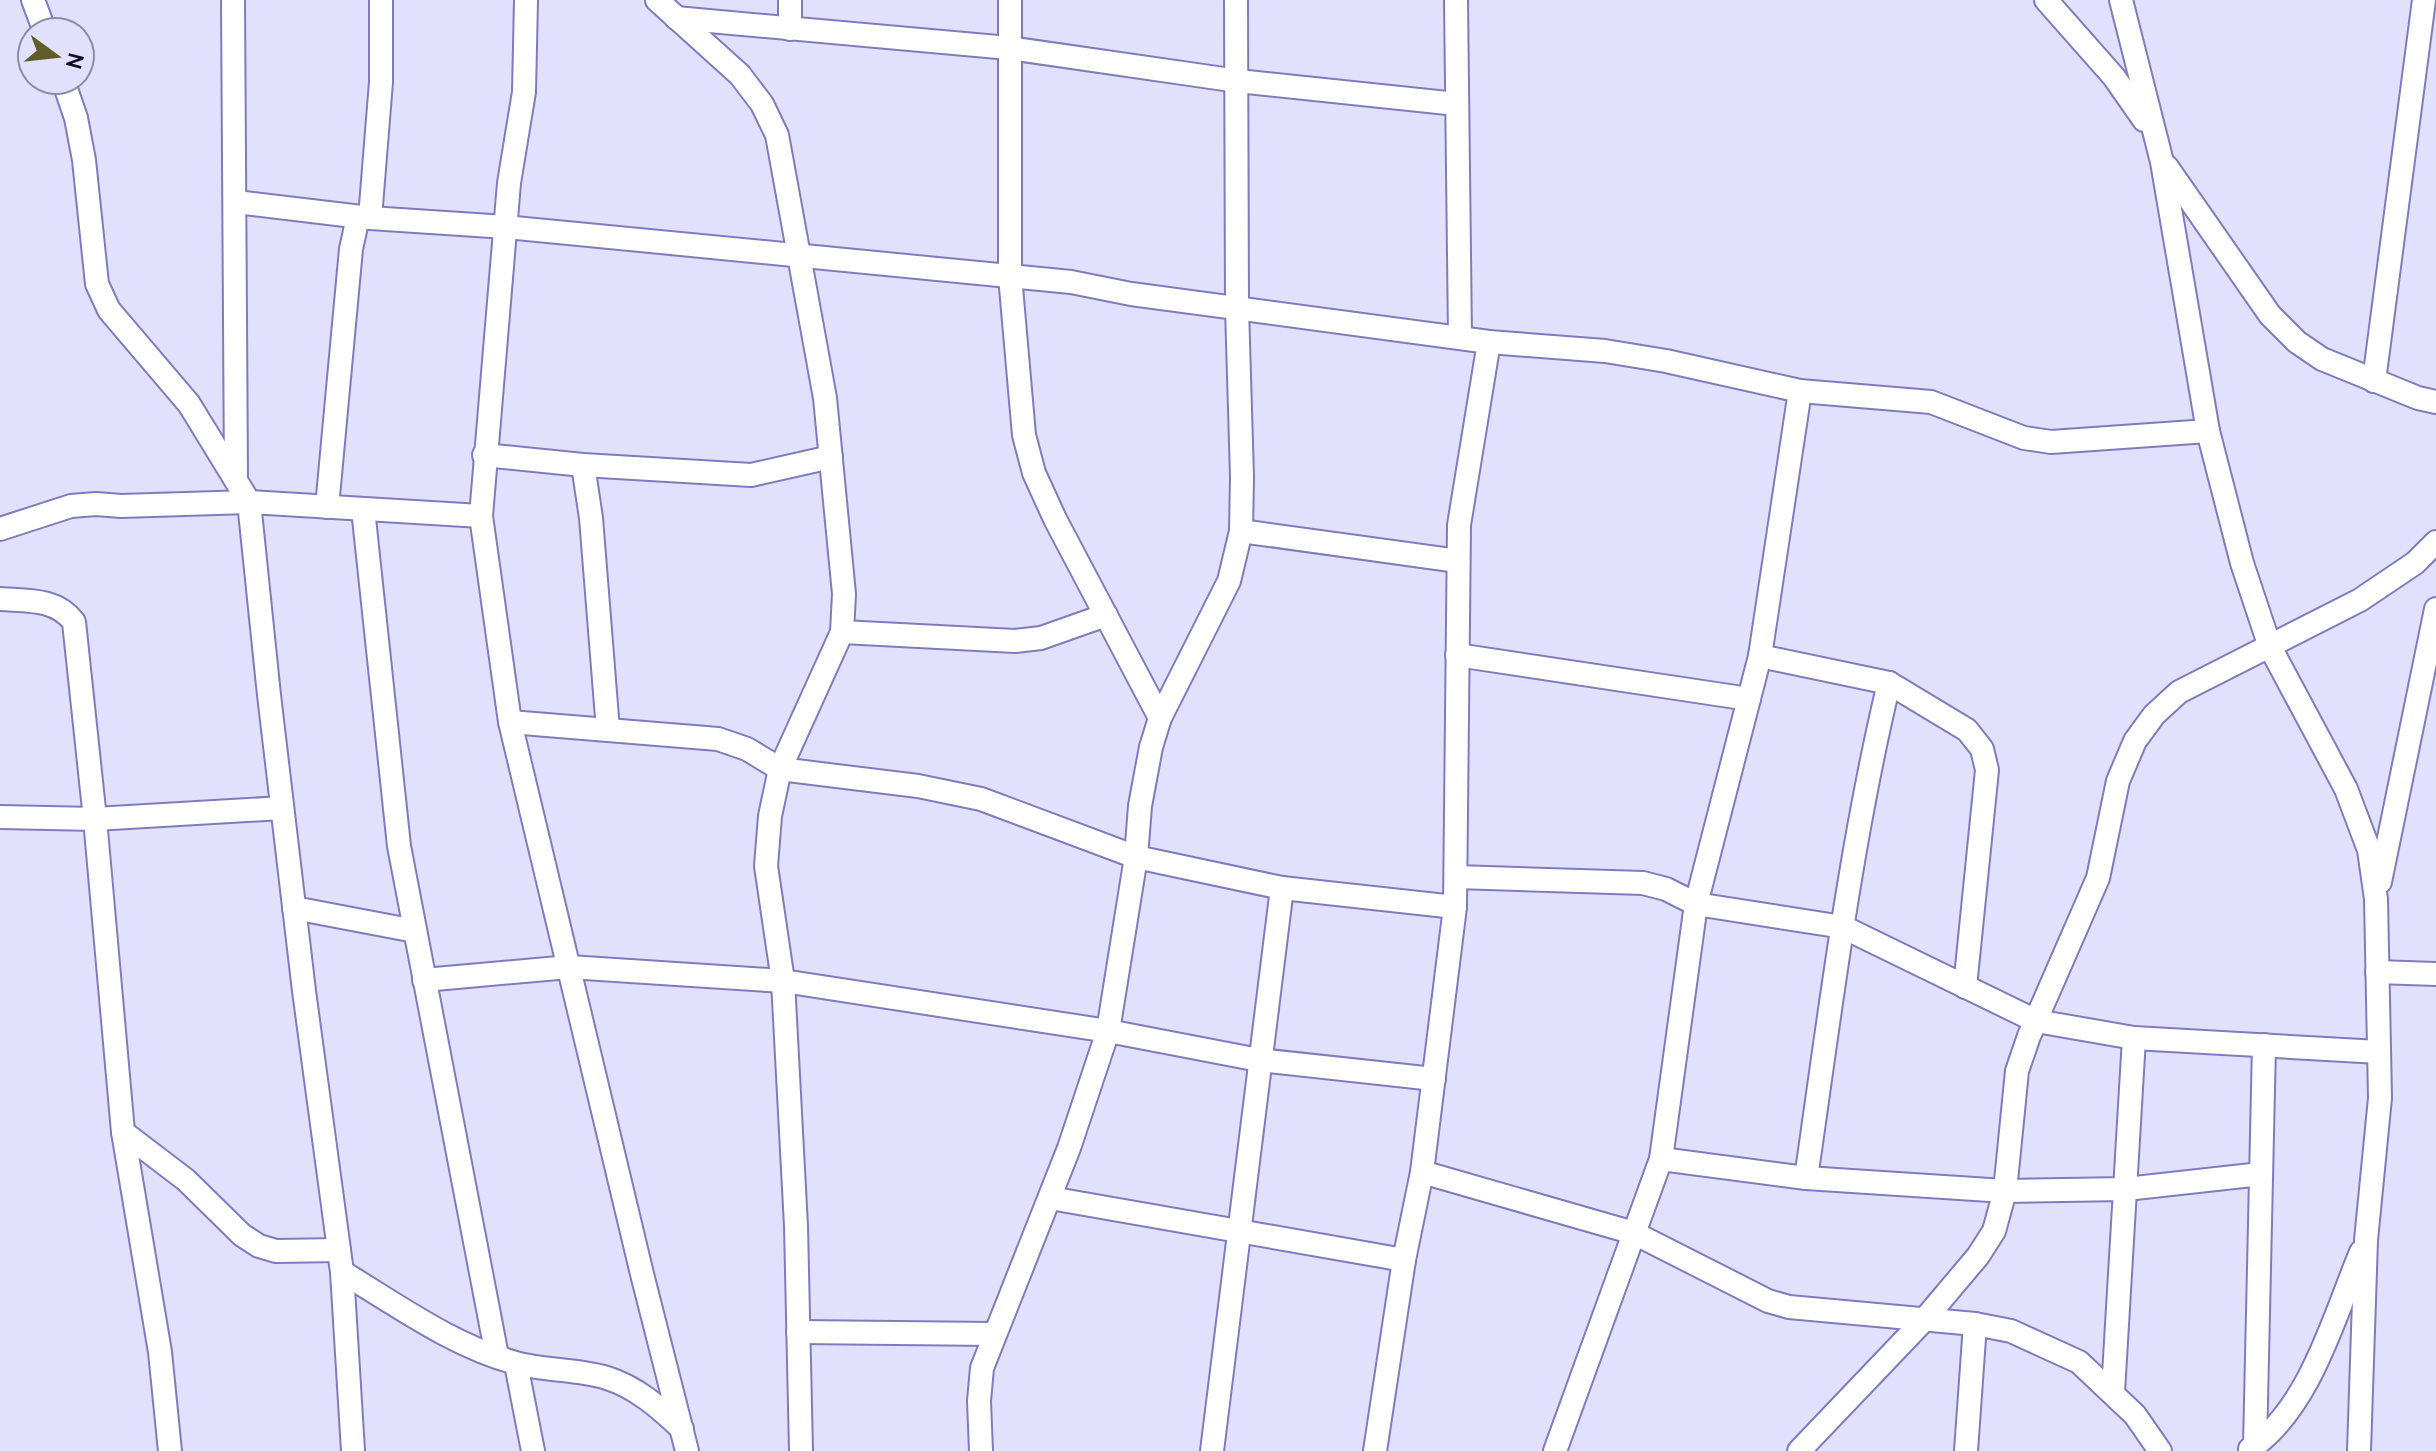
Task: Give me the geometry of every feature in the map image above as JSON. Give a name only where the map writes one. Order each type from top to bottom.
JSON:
[{"type":"street","points":[[233,0],[236,480]]},
{"type":"street","points":[[327,507],[351,249],[364,218],[381,82],[381,0]]},
{"type":"street","points":[[526,0],[524,92],[509,183],[481,516],[510,722],[685,1441]]},
{"type":"street","points":[[657,0],[740,75],[762,104],[777,135],[825,398],[831,457],[844,594],[842,632],[780,769],[770,816],[766,866],[783,981],[796,1226],[801,1451]]},
{"type":"street","points":[[790,0],[790,29]]},
{"type":"street","points":[[1010,0],[1010,276],[1024,435],[1055,519],[1160,718]]},
{"type":"street","points":[[981,1451],[979,1401],[982,1368],[1050,1198],[1108,1031],[1151,747],[1160,718],[1229,581],[1241,531],[1236,0]]},
{"type":"street","points":[[1456,0],[1460,338]]},
{"type":"street","points":[[2046,0],[2114,77],[2153,134]]},
{"type":"street","points":[[2121,0],[2162,162],[2208,431],[2242,563],[2270,647],[2346,789],[2369,850],[2376,899],[2380,1098],[2366,1240],[2359,1451]]},
{"type":"street","points":[[2374,381],[2424,0]]},
{"type":"street","points":[[676,18],[1009,48],[1238,81],[1457,104]]},
{"type":"street","points":[[68,96],[84,160],[97,284],[109,310],[170,380],[249,502],[294,908],[341,1261],[353,1451]]},
{"type":"street","points":[[2162,162],[2270,315],[2297,342],[2322,359],[2418,398],[2436,402]]},
{"type":"street","points":[[236,202],[364,218],[506,227],[1071,282],[1131,294],[1489,342],[1605,351],[1800,391],[1931,402],[2024,438],[2051,442],[2208,431]]},
{"type":"street","points":[[1375,1451],[1404,1260],[1422,1172],[1455,907],[1459,525],[1489,342]]},
{"type":"street","points":[[1555,1451],[1661,1159],[1696,904],[1760,656],[1800,391]]},
{"type":"street","points":[[484,455],[583,465],[751,475],[831,457]]},
{"type":"street","points":[[583,465],[591,518],[608,730]]},
{"type":"street","points":[[0,529],[71,506],[249,502],[481,516]]},
{"type":"street","points":[[363,509],[399,846],[424,980],[506,1360],[533,1451]]},
{"type":"street","points":[[1241,531],[1458,561]]},
{"type":"street","points":[[1799,1451],[1924,1320],[1978,1256],[1994,1231],[2005,1191],[2017,1071],[2098,878],[2118,781],[2135,741],[2154,715],[2179,692],[2360,600],[2415,563],[2436,542]]},
{"type":"street","points":[[0,599],[50,603],[67,613],[74,622],[123,1132],[160,1352],[170,1451]]},
{"type":"street","points":[[2376,899],[2436,609]]},
{"type":"street","points":[[842,632],[1015,641],[1041,638],[1106,615]]},
{"type":"street","points":[[1457,655],[1749,699]]},
{"type":"street","points":[[1760,656],[1889,683],[1967,730],[1982,749],[1987,770],[1965,987]]},
{"type":"street","points":[[1806,1178],[1843,927],[1889,683]]},
{"type":"street","points":[[510,722],[718,739],[747,749],[780,769],[918,786],[981,799],[1136,857],[1282,888],[1455,907]]},
{"type":"street","points":[[0,817],[95,819],[282,808]]},
{"type":"street","points":[[1456,877],[1643,883],[1666,889],[1696,904],[1843,927],[2036,1021],[2134,1038],[2379,1052]]},
{"type":"street","points":[[1212,1451],[1282,888]]},
{"type":"street","points":[[294,908],[415,931]]},
{"type":"street","points":[[424,980],[569,967],[783,981],[1108,1031],[1259,1060],[1434,1079]]},
{"type":"street","points":[[2377,972],[2436,974]]},
{"type":"street","points":[[2113,1392],[2134,1038]]},
{"type":"street","points":[[2251,1449],[2264,1045]]},
{"type":"street","points":[[123,1132],[186,1180],[242,1235],[259,1246],[341,1261],[447,1335],[506,1360],[606,1378],[631,1389],[658,1406],[685,1441]]},
{"type":"street","points":[[1661,1159],[1806,1178],[2005,1191],[2126,1189],[2261,1174]]},
{"type":"street","points":[[1422,1172],[1634,1233],[1768,1301],[1789,1307],[1975,1324],[2011,1331],[2079,1362],[2135,1415],[2160,1451]]},
{"type":"street","points":[[1050,1198],[1404,1260]]},
{"type":"street","points":[[2251,1449],[2284,1418],[2308,1382],[2366,1240]]},
{"type":"street","points":[[1966,1451],[1975,1324]]},
{"type":"street","points":[[798,1332],[994,1334]]}]
